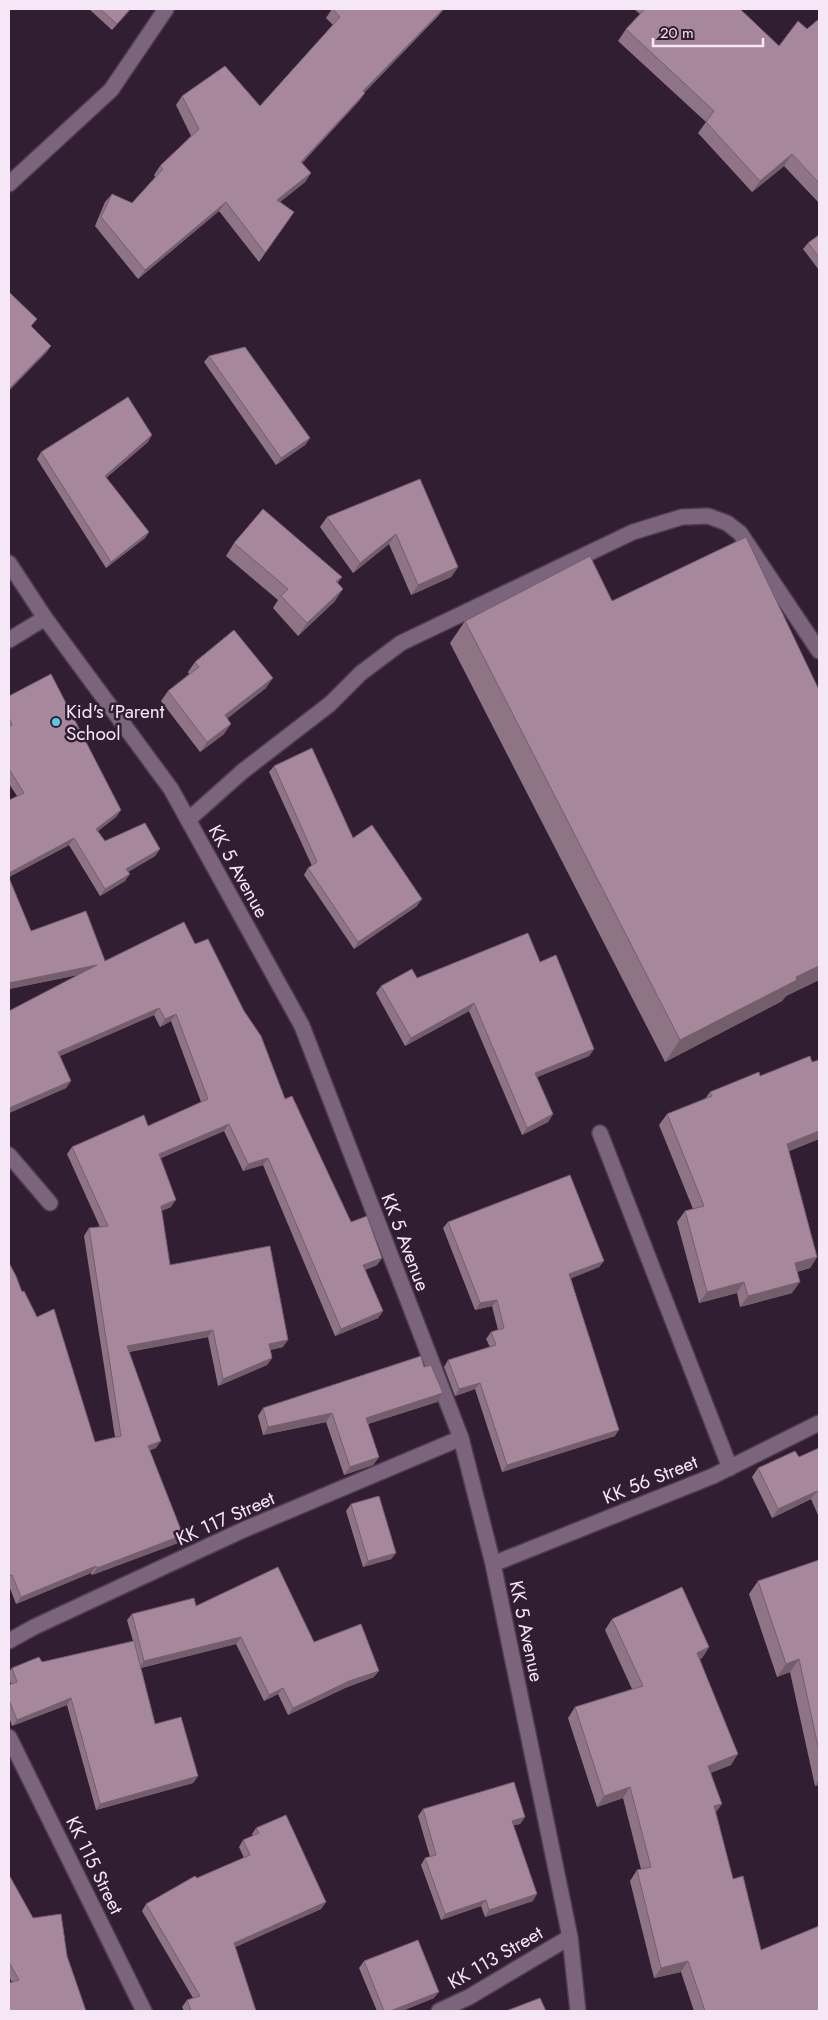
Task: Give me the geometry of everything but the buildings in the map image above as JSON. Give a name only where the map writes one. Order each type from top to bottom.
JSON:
[{"type":"street","points":[[9,184],[111,90],[166,9]]},
{"type":"street","points":[[188,820],[244,771],[330,704],[361,673],[401,642],[634,532],[682,517],[708,516],[727,523],[740,533],[819,651]]},
{"type":"street","name":"KK 5 Avenue","points":[[9,563],[46,618],[171,789],[302,1026],[461,1438],[492,1564],[570,1937],[578,2011]]},
{"type":"street","points":[[9,640],[46,618]]},
{"type":"street","points":[[600,1133],[730,1468]]},
{"type":"street","points":[[9,1155],[50,1203]]},
{"type":"street","name":"KK 56 Street","points":[[492,1564],[730,1468],[819,1423]]},
{"type":"street","name":"KK 117 Street","points":[[9,1641],[34,1627],[243,1530],[461,1438]]},
{"type":"street","name":"KK 115 Street","points":[[9,1737],[144,2011]]},
{"type":"street","name":"KK 113 Street","points":[[439,2011],[469,1998],[570,1937]]},
{"type":"place","name":"Kid's 'Parent School","points":[[56,722]]}]
